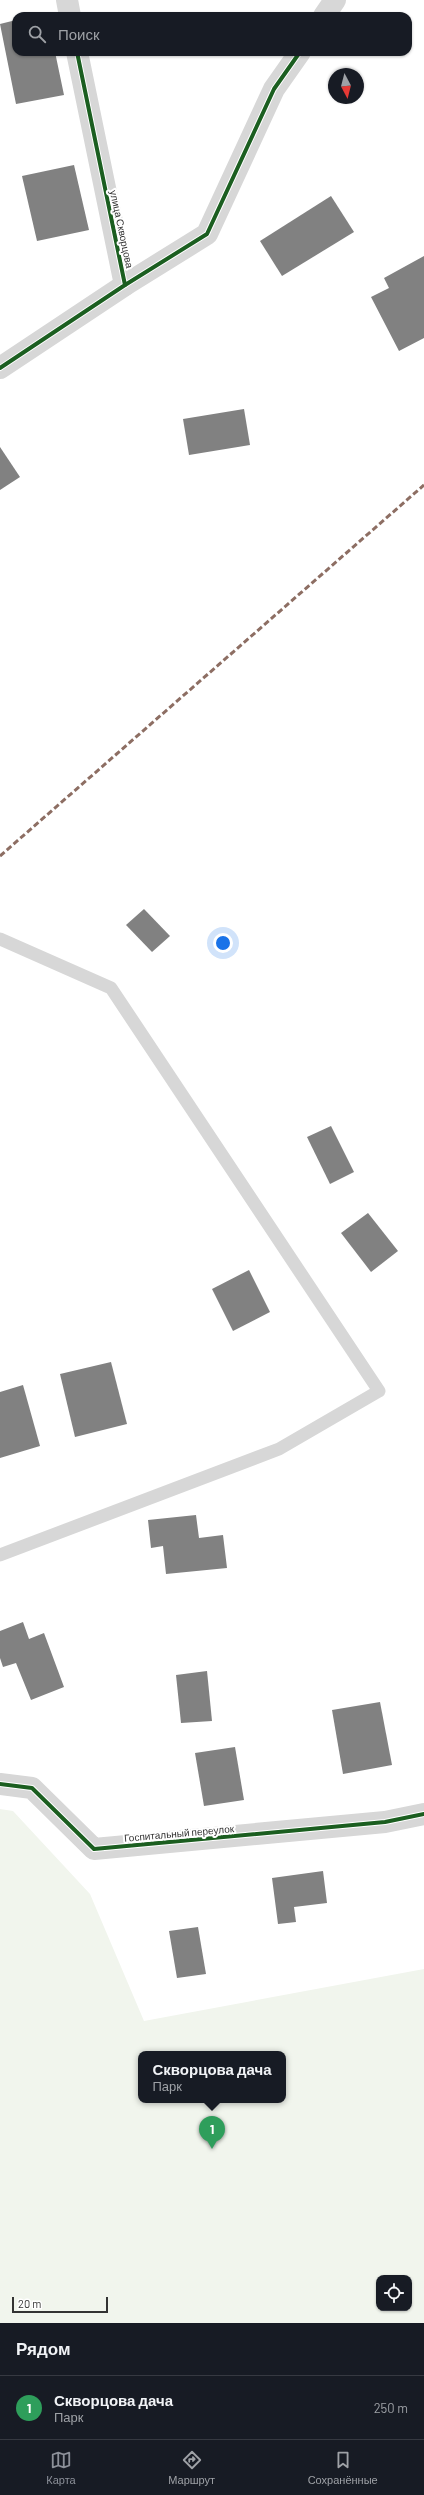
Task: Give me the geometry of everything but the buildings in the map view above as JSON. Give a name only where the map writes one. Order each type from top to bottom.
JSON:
[{"type":"street","points":[[67,0],[69,12]]},
{"type":"street","points":[[327,12],[335,0]]},
{"type":"street","name":"улица Скворцова","points":[[79,56],[125,285]]},
{"type":"street","points":[[0,368],[125,285],[207,234],[274,89],[297,56]]},
{"type":"street","name":"Госпитальный переулок","points":[[0,1784],[32,1788],[94,1849],[384,1822],[424,1814]]},
{"type":"lane","points":[[0,939],[111,988],[379,1392],[279,1449],[0,1555]]},
{"type":"shaded area","points":[[0,1809],[13,1811],[90,1894],[144,2021],[424,1969],[424,2323],[0,2323]]},
{"type":"marked path","points":[[0,856],[424,485]]},
{"type":"cycle path","points":[[0,368],[125,285],[78,56]]},
{"type":"cycle path","points":[[125,285],[207,234],[274,89],[297,56]]},
{"type":"cycle path","points":[[0,1784],[32,1788],[94,1849],[385,1822],[424,1814]]},
{"type":"place","name":"Скворцова дача","points":[[212,2149]]}]
